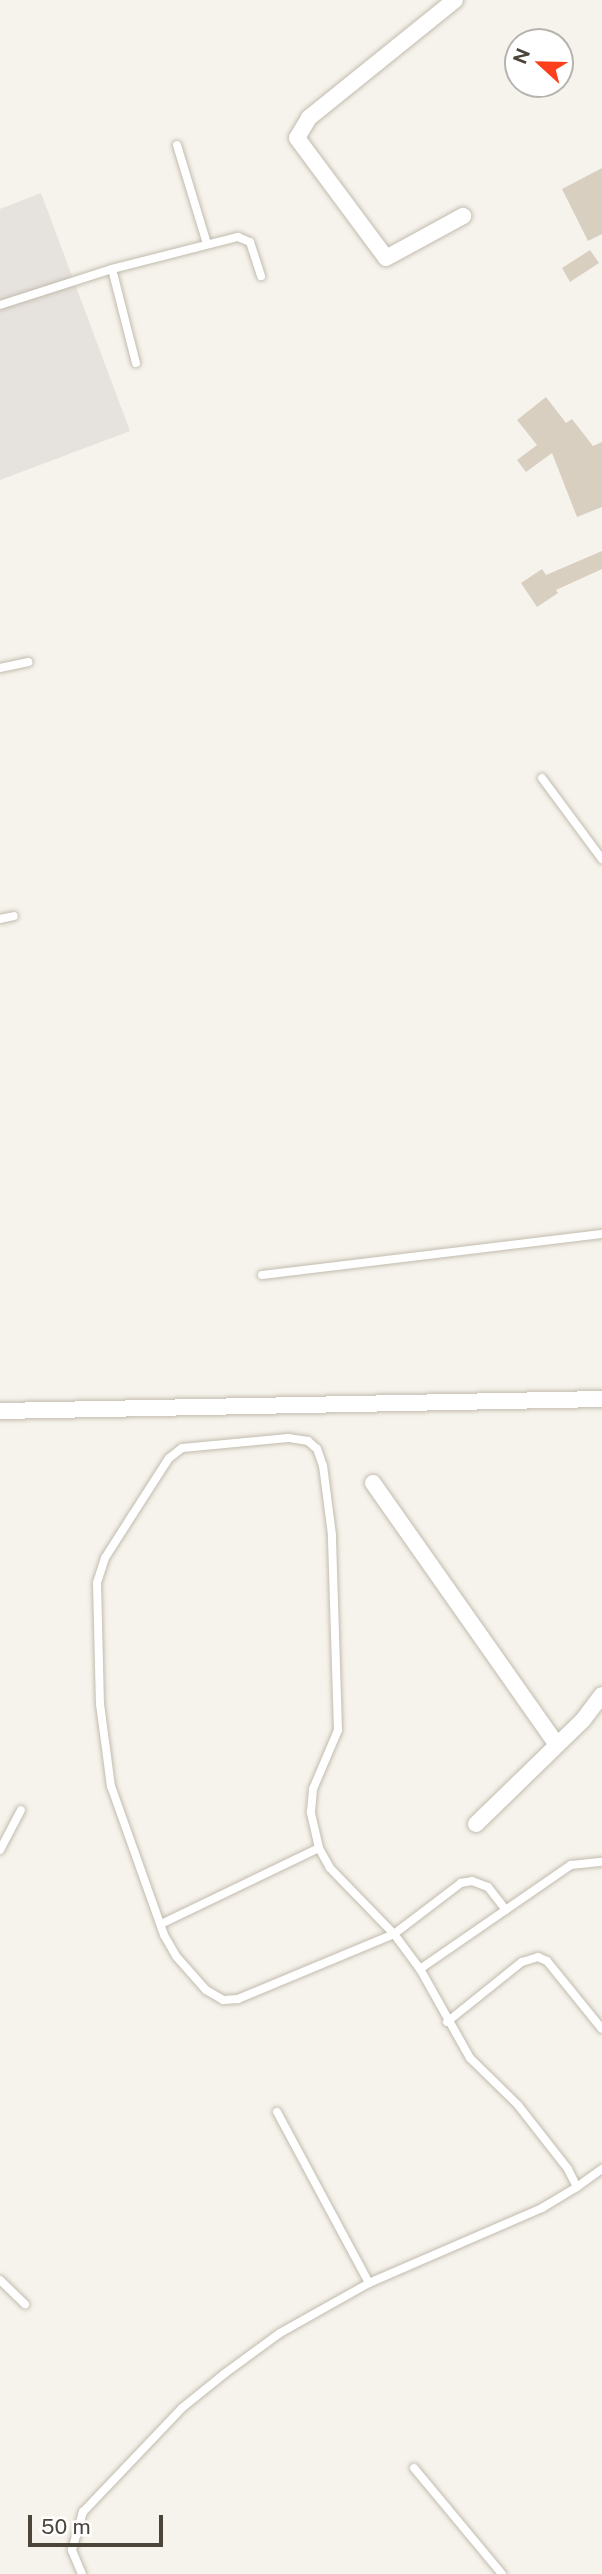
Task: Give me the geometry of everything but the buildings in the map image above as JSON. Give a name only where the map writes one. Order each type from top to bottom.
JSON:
[{"type":"street","points":[[455,0],[309,118],[297,138],[386,258],[463,216]]},
{"type":"street","points":[[0,1411],[602,1399]]},
{"type":"street","points":[[373,1483],[557,1745]]},
{"type":"street","points":[[476,1824],[557,1745],[602,1695]]},
{"type":"lane","points":[[177,145],[207,244]]},
{"type":"lane","points":[[0,305],[112,269],[207,244],[245,239],[261,275]]},
{"type":"lane","points":[[112,269],[136,363]]},
{"type":"lane","points":[[0,668],[27,662]]},
{"type":"lane","points":[[542,778],[602,859]]},
{"type":"lane","points":[[0,919],[14,916]]},
{"type":"lane","points":[[262,1275],[602,1234]]},
{"type":"lane","points":[[506,1910],[488,1887],[466,1881],[394,1934],[264,1991],[223,2000],[190,1973],[169,1945],[111,1786],[104,1747],[97,1583],[120,1534],[169,1458],[182,1448],[251,1439],[298,1439],[317,1449],[323,1466],[332,1535],[338,1730],[313,1789],[311,1812],[318,1848],[330,1868],[394,1934],[420,1969],[447,2022],[470,2058],[518,2105],[553,2148],[577,2187]]},
{"type":"lane","points":[[0,1850],[21,1810]]},
{"type":"lane","points":[[161,1924],[318,1848]]},
{"type":"lane","points":[[420,1969],[571,1865],[602,1862]]},
{"type":"lane","points":[[447,2022],[522,1962],[538,1957],[547,1961],[602,2029]]},
{"type":"lane","points":[[277,2112],[369,2283]]},
{"type":"lane","points":[[82,2574],[72,2550],[74,2531],[104,2486],[224,2374],[280,2333],[369,2283],[542,2208],[602,2169]]},
{"type":"lane","points":[[0,2280],[25,2304]]},
{"type":"lane","points":[[414,2468],[502,2574]]},
{"type":"shaded area","points":[[41,193],[130,431],[0,480],[0,209]]}]
